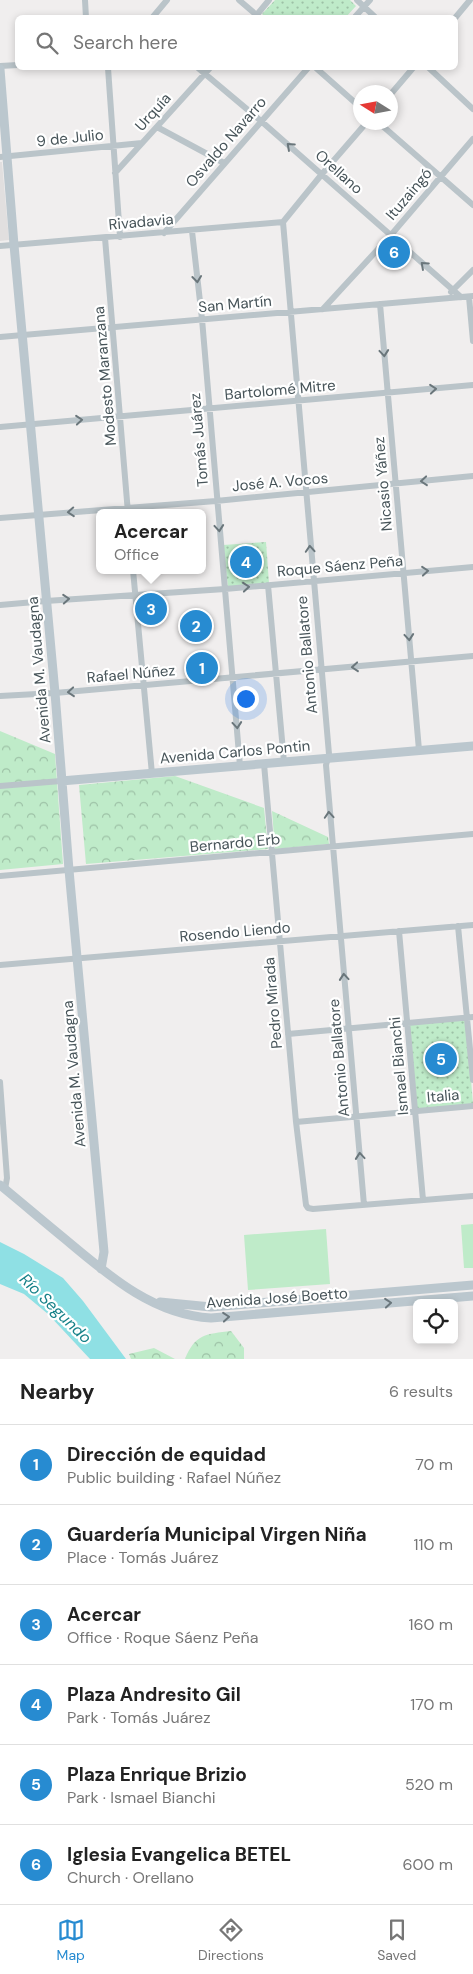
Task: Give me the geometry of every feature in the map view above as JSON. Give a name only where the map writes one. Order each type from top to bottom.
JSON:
[{"type":"main road","name":"Avenida M. Vaudagna","points":[[0,68],[3,157],[14,245],[40,514],[68,870],[78,958],[104,1252],[102,1270]]},
{"type":"main road","name":"Avenida Carlos Pontin","points":[[62,781],[473,746]]},
{"type":"main road","points":[[2,1187],[102,1270],[128,1289],[146,1298]]},
{"type":"main road","name":"Avenida José Boetto","points":[[146,1298],[192,1306],[211,1307],[473,1285]]},
{"type":"main road","name":"Avenida José Boetto","points":[[146,1298],[164,1308],[184,1314],[211,1318],[473,1296]]},
{"type":"street","points":[[85,0],[86,15]]},
{"type":"street","points":[[155,15],[168,0]]},
{"type":"street","points":[[239,0],[255,15]]},
{"type":"street","points":[[258,15],[269,0]]},
{"type":"street","points":[[356,0],[373,15]]},
{"type":"street","points":[[356,15],[370,0]]},
{"type":"street","points":[[458,15],[472,0]]},
{"type":"street","points":[[0,68],[15,66]]},
{"type":"street","points":[[108,70],[120,236]]},
{"type":"street","name":"Orellano","points":[[200,70],[262,120],[461,298]]},
{"type":"street","name":"Urquía","points":[[115,173],[208,70]]},
{"type":"street","name":"Osvaldo Navarro","points":[[164,233],[306,70]]},
{"type":"street","points":[[318,70],[353,101]]},
{"type":"street","points":[[398,86],[411,70]]},
{"type":"street","points":[[431,70],[473,109]]},
{"type":"street","points":[[157,126],[224,163]]},
{"type":"street","points":[[284,222],[360,130]]},
{"type":"street","points":[[387,130],[473,205]]},
{"type":"street","name":"Ituzaingó","points":[[322,309],[391,236],[473,139]]},
{"type":"street","name":"9 de Julio","points":[[3,157],[142,143]]},
{"type":"street","name":"Rivadavia","points":[[0,246],[284,222]]},
{"type":"street","name":"Antonio Ballatore","points":[[284,222],[290,312],[329,754],[326,765],[332,847],[364,1205]]},
{"type":"street","name":"Tomás Juárez","points":[[192,231],[202,319],[240,766]]},
{"type":"street","name":"Modesto Maranzana","points":[[105,238],[122,416],[128,509]]},
{"type":"street","points":[[444,299],[473,270]]},
{"type":"street","points":[[471,297],[473,341]]},
{"type":"street","name":"San Martín","points":[[0,336],[471,297]]},
{"type":"street","name":"Nicasio Yáñez","points":[[380,304],[419,750]]},
{"type":"street","name":"Bartolomé Mitre","points":[[0,426],[473,385]]},
{"type":"street","name":"José A. Vocos","points":[[138,509],[473,476]]},
{"type":"street","name":"José A. Vocos","points":[[0,518],[96,511]]},
{"type":"street","name":"Roque Sáenz Peña","points":[[0,605],[46,600],[225,589],[473,567]]},
{"type":"street","points":[[133,574],[142,685],[152,774]]},
{"type":"street","points":[[268,585],[284,762]]},
{"type":"street","name":"Rafael Núñez","points":[[0,696],[233,678],[473,656]]},
{"type":"street","name":"Pedro Mirada","points":[[264,764],[304,1201],[308,1208],[364,1205]]},
{"type":"street","name":"Avenida Carlos Pontin","points":[[0,786],[62,781]]},
{"type":"street","name":"Bernardo Erb","points":[[0,876],[473,834]]},
{"type":"street","name":"Rosendo Liendo","points":[[0,965],[473,925]]},
{"type":"street","points":[[458,926],[470,1017],[473,1080]]},
{"type":"street","name":"Ismael Bianchi","points":[[399,931],[423,1200]]},
{"type":"street","points":[[288,1034],[470,1017]]},
{"type":"street","points":[[0,1082],[7,1178],[2,1187]]},
{"type":"street","name":"Italia","points":[[296,1122],[473,1106]]},
{"type":"street","points":[[364,1205],[473,1196]]},
{"type":"shaded area","points":[[0,162],[2,162],[9,240],[0,241]]},
{"type":"green space","points":[[275,0],[350,0],[356,6],[348,15],[262,14]]},
{"type":"green space","points":[[266,542],[269,583],[228,587],[223,545]]},
{"type":"green space","points":[[0,731],[55,754],[63,864],[0,870]]},
{"type":"green space","points":[[175,776],[264,808],[268,849],[86,864],[79,785]]},
{"type":"green space","points":[[272,811],[328,837],[329,844],[275,849]]},
{"type":"green space","points":[[466,1019],[473,1104],[416,1109],[409,1025]]},
{"type":"green space","points":[[473,1224],[473,1268],[464,1268],[461,1225]]},
{"type":"green space","points":[[326,1229],[330,1284],[248,1290],[244,1235]]},
{"type":"green space","points":[[231,1331],[244,1348],[244,1359],[185,1359],[197,1340],[215,1333]]},
{"type":"green space","points":[[154,1348],[175,1359],[131,1359],[129,1354]]},
{"type":"water","name":"Río Segundo","points":[[0,1242],[63,1278],[83,1301],[126,1359],[90,1359],[48,1314],[24,1294],[0,1284]]},
{"type":"place","name":"Iglesia Evangelica BETEL","points":[[394,252]]},
{"type":"place","name":"Plaza Andresito Gil","points":[[246,562]]},
{"type":"place","name":"Acercar","points":[[151,609]]},
{"type":"place","name":"Guardería Municipal Virgen Niña","points":[[196,626]]},
{"type":"place","name":"Dirección de equidad","points":[[202,668]]},
{"type":"place","name":"Plaza Enrique Brizio","points":[[441,1059]]}]
